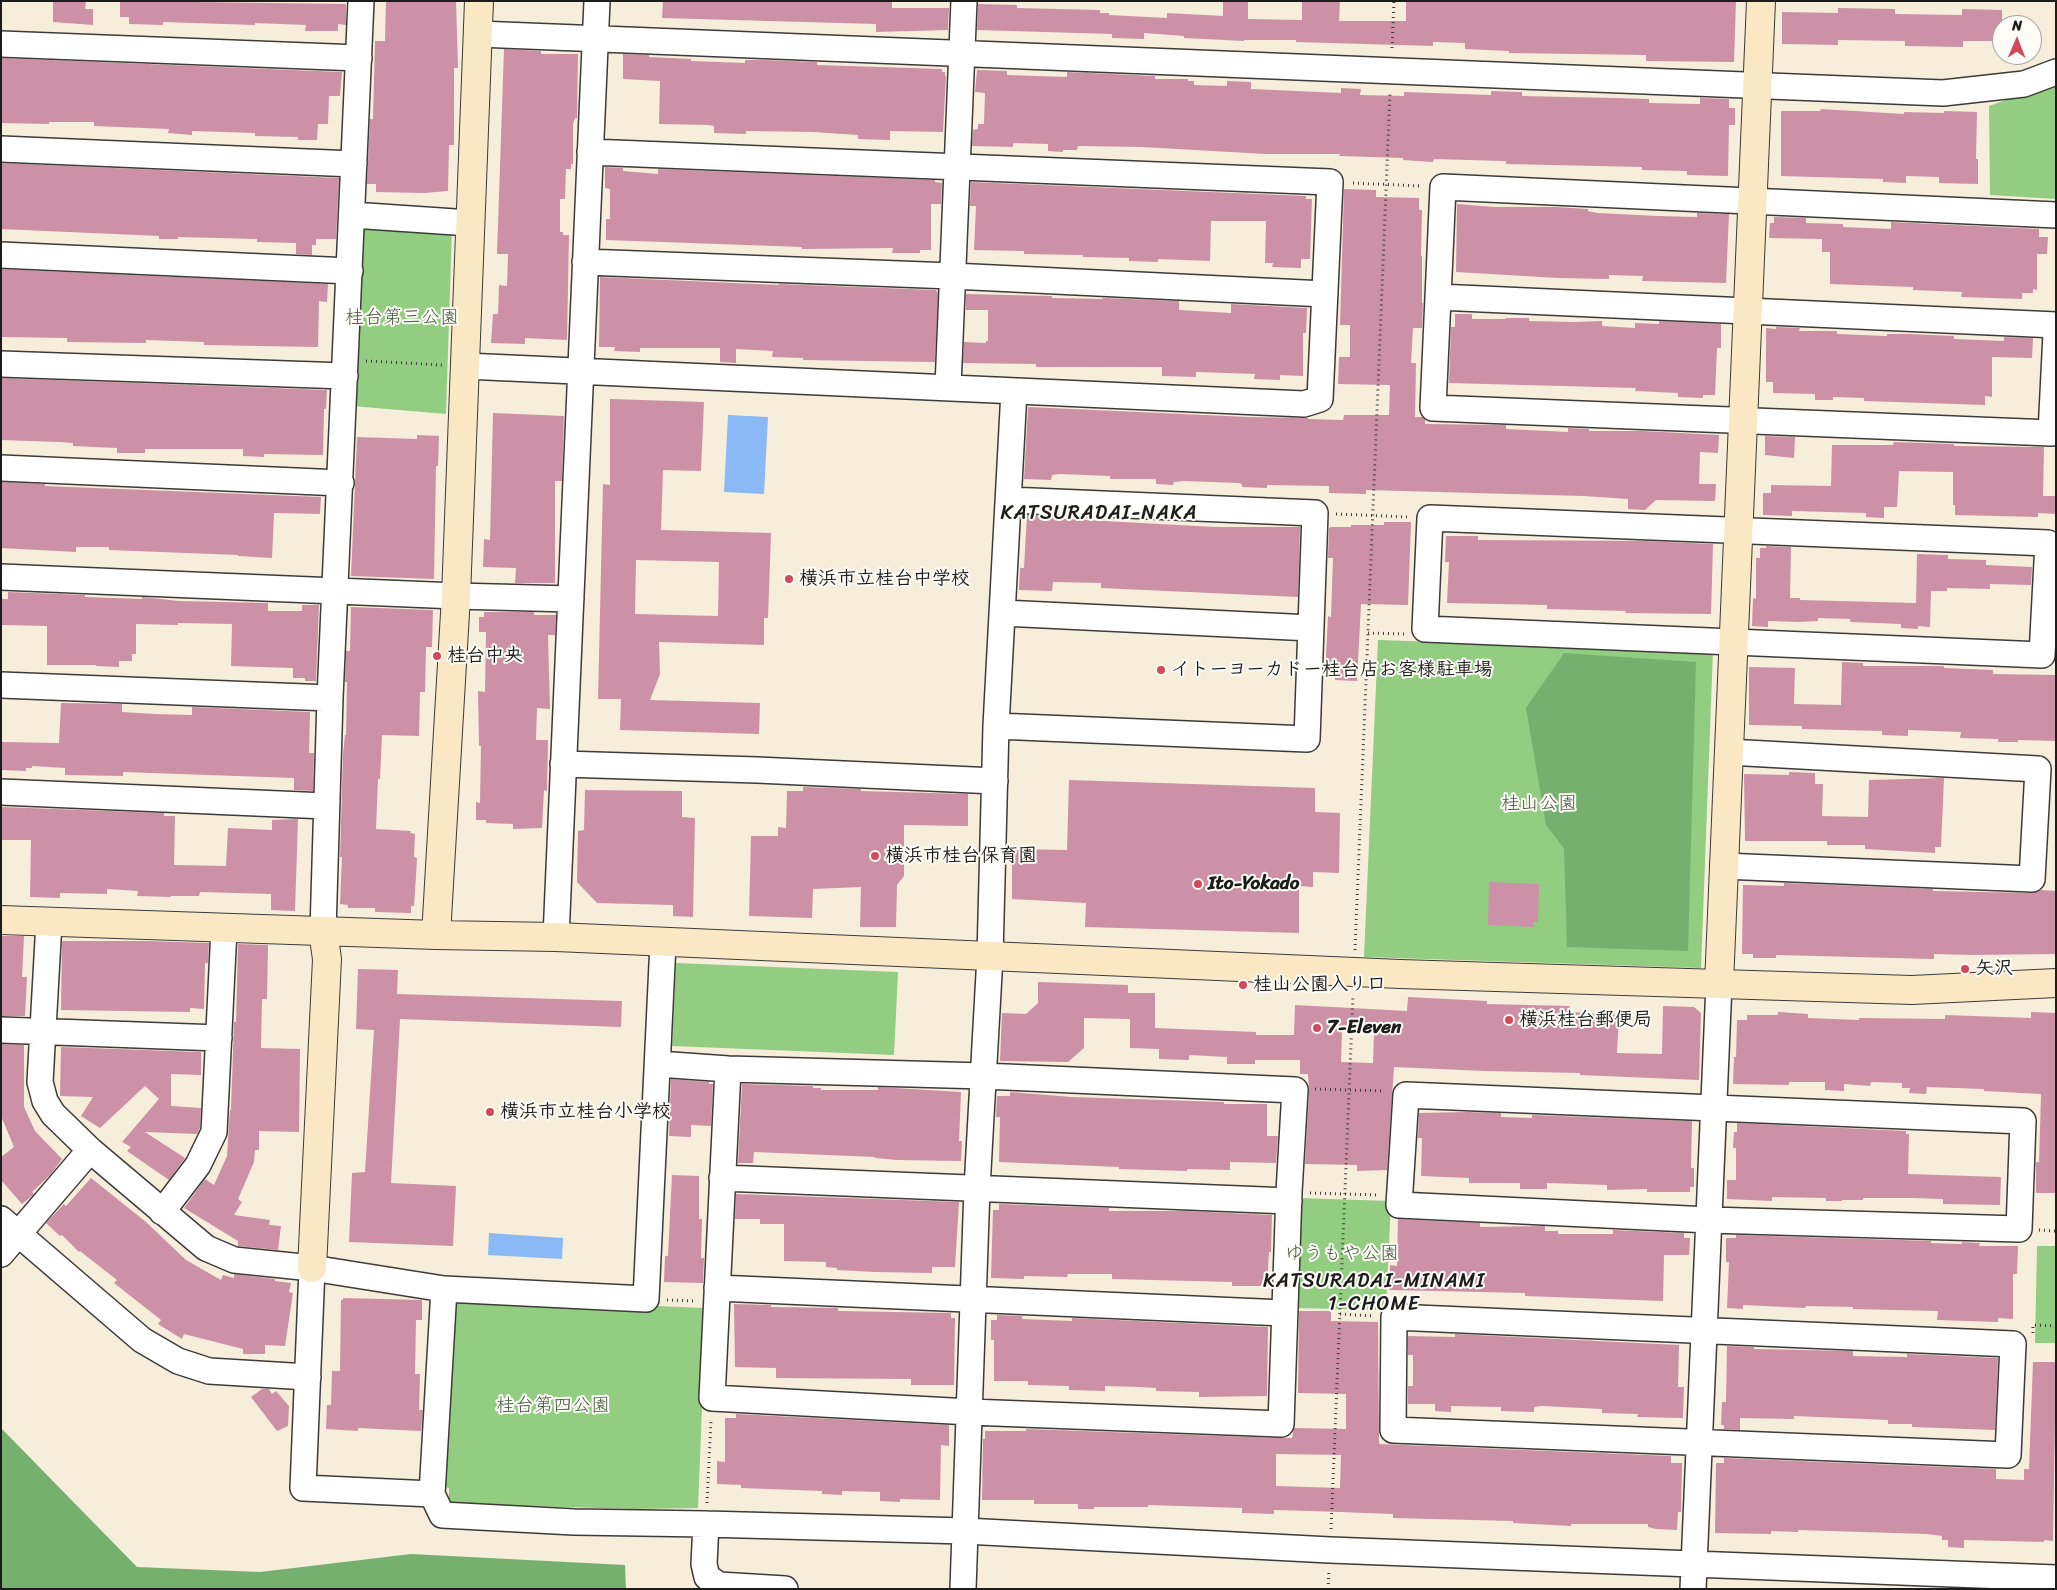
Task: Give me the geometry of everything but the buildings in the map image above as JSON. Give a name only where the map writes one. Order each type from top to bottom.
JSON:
[{"type":"street","points":[[361,1],[330,698],[323,931],[326,959],[303,1488],[432,1494]]},
{"type":"street","points":[[436,935],[456,596],[479,1]]},
{"type":"street","points":[[556,937],[597,1]]},
{"type":"street","points":[[948,387],[964,1]]},
{"type":"street","points":[[1693,1589],[1761,1]]},
{"type":"street","points":[[478,34],[1943,93],[2024,84],[2056,72]]},
{"type":"street","points":[[1,44],[359,58]]},
{"type":"street","points":[[1,149],[354,164]]},
{"type":"street","points":[[465,366],[1304,404],[1320,399],[1330,182],[590,152]]},
{"type":"street","points":[[2056,215],[1752,199],[1443,187],[1433,408],[2051,433],[2056,334]]},
{"type":"street","points":[[352,215],[470,223]]},
{"type":"street","points":[[1,255],[350,271]]},
{"type":"street","points":[[585,262],[952,276],[1325,294]]},
{"type":"street","points":[[1438,297],[2056,325]]},
{"type":"street","points":[[1,364],[346,368]]},
{"type":"street","points":[[963,1589],[977,1188],[990,956],[996,726],[1014,391]]},
{"type":"street","points":[[1,468],[341,482]]},
{"type":"street","points":[[996,726],[1307,739],[1315,513],[1008,500]]},
{"type":"street","points":[[1430,518],[2048,543],[2042,655],[1425,629],[1430,518]]},
{"type":"street","points":[[1,577],[571,599]]},
{"type":"street","points":[[1003,613],[1311,628]]},
{"type":"street","points":[[1,685],[330,698]]},
{"type":"street","points":[[1724,866],[2032,879],[2038,769],[1728,752]]},
{"type":"street","points":[[563,764],[757,770],[995,781]]},
{"type":"street","points":[[1,792],[326,806]]},
{"type":"street","points":[[1,920],[436,935],[556,937],[1354,971],[1912,990],[2056,983]]},
{"type":"street","points":[[49,922],[40,1082],[45,1101],[53,1114],[90,1150],[206,1248],[234,1260],[312,1268],[444,1290],[646,1299],[663,943]]},
{"type":"street","points":[[162,1212],[198,1165],[214,1132],[224,928]]},
{"type":"street","points":[[1,1030],[219,1038]]},
{"type":"street","points":[[658,1064],[728,1069],[984,1076],[1295,1090],[1284,1313],[1281,1424],[970,1412],[712,1398],[728,1069]]},
{"type":"street","points":[[1406,1095],[1713,1109],[2023,1121],[2019,1229],[1709,1220],[1399,1205],[1406,1095]]},
{"type":"street","points":[[1,1254],[10,1227],[90,1150]]},
{"type":"street","points":[[722,1178],[977,1188],[1289,1196]]},
{"type":"street","points":[[10,1227],[142,1340],[178,1361],[209,1371],[308,1377]]},
{"type":"street","points":[[444,1290],[432,1494],[442,1515],[574,1522],[964,1531],[1330,1550],[2056,1578]]},
{"type":"street","points":[[717,1295],[973,1300],[1284,1313]]},
{"type":"street","points":[[1394,1317],[1704,1331],[2013,1344],[2008,1455],[1392,1430],[1394,1317]]},
{"type":"street","points":[[706,1524],[704,1564],[707,1577],[719,1586],[785,1589]]},
{"type":"path","points":[[1328,1589],[1372,515],[1388,184],[1394,1]]},
{"type":"path","points":[[1330,182],[1443,187]]},
{"type":"path","points":[[346,368],[465,366]]},
{"type":"path","points":[[1315,513],[1430,518]]},
{"type":"path","points":[[1368,633],[1420,634],[1425,629]]},
{"type":"path","points":[[1295,1090],[1301,1088],[1398,1092],[1406,1095]]},
{"type":"path","points":[[1289,1196],[1344,1194],[1399,1196]]},
{"type":"path","points":[[646,1299],[717,1295]]},
{"type":"path","points":[[1340,1314],[1394,1317]]},
{"type":"path","points":[[2034,1325],[2056,1326]]},
{"type":"path","points":[[706,1524],[712,1398]]},
{"type":"green space","points":[[2056,82],[2056,199],[1990,195],[1989,106]]},
{"type":"green space","name":"桂台第三公園","points":[[358,222],[452,229],[446,414],[352,406]]},
{"type":"green space","name":"桂山公園","points":[[1378,640],[1713,651],[1701,968],[1364,957]]},
{"type":"green space","points":[[1564,653],[1696,662],[1688,951],[1567,947],[1564,848],[1546,825],[1526,708]]},
{"type":"green space","points":[[676,963],[898,972],[894,1055],[672,1046]]},
{"type":"green space","name":"ゆうもや公園","points":[[1299,1198],[1391,1201],[1386,1310],[1293,1308]]},
{"type":"green space","points":[[2037,1246],[2056,1246],[2056,1343],[2035,1343]]},
{"type":"green space","name":"桂台第四公園","points":[[459,1300],[656,1309],[656,1306],[706,1308],[698,1508],[635,1509],[454,1504],[449,1500],[449,1488],[444,1487],[451,1306]]},
{"type":"green space","points":[[1,1428],[137,1567],[260,1572],[411,1554],[625,1565],[626,1589],[1,1589]]},
{"type":"water","points":[[728,415],[768,417],[764,494],[724,492]]},
{"type":"water","points":[[489,1233],[563,1238],[562,1259],[488,1255]]},
{"type":"place","name":"横浜市立桂台中学校","points":[[789,579]]},
{"type":"place","name":"桂台中央","points":[[437,656]]},
{"type":"place","name":"イトーヨーカドー桂台店お客様駐車場","points":[[1161,670]]},
{"type":"place","name":"横浜市桂台保育園","points":[[875,856]]},
{"type":"place","name":"Ito-Yokado","points":[[1198,884]]},
{"type":"place","name":"矢沢","points":[[1965,969]]},
{"type":"place","name":"桂山公園入り口","points":[[1243,985]]},
{"type":"place","name":"横浜桂台郵便局","points":[[1509,1020]]},
{"type":"place","name":"7-Eleven","points":[[1317,1028]]},
{"type":"place","name":"横浜市立桂台小学校","points":[[490,1112]]},
{"type":"district","name":"KATSURADAI-NAKA","points":[[1099,514]]},
{"type":"district","name":"KATSURADAI-MINAMI 1-CHOME","points":[[1374,1294]]}]
